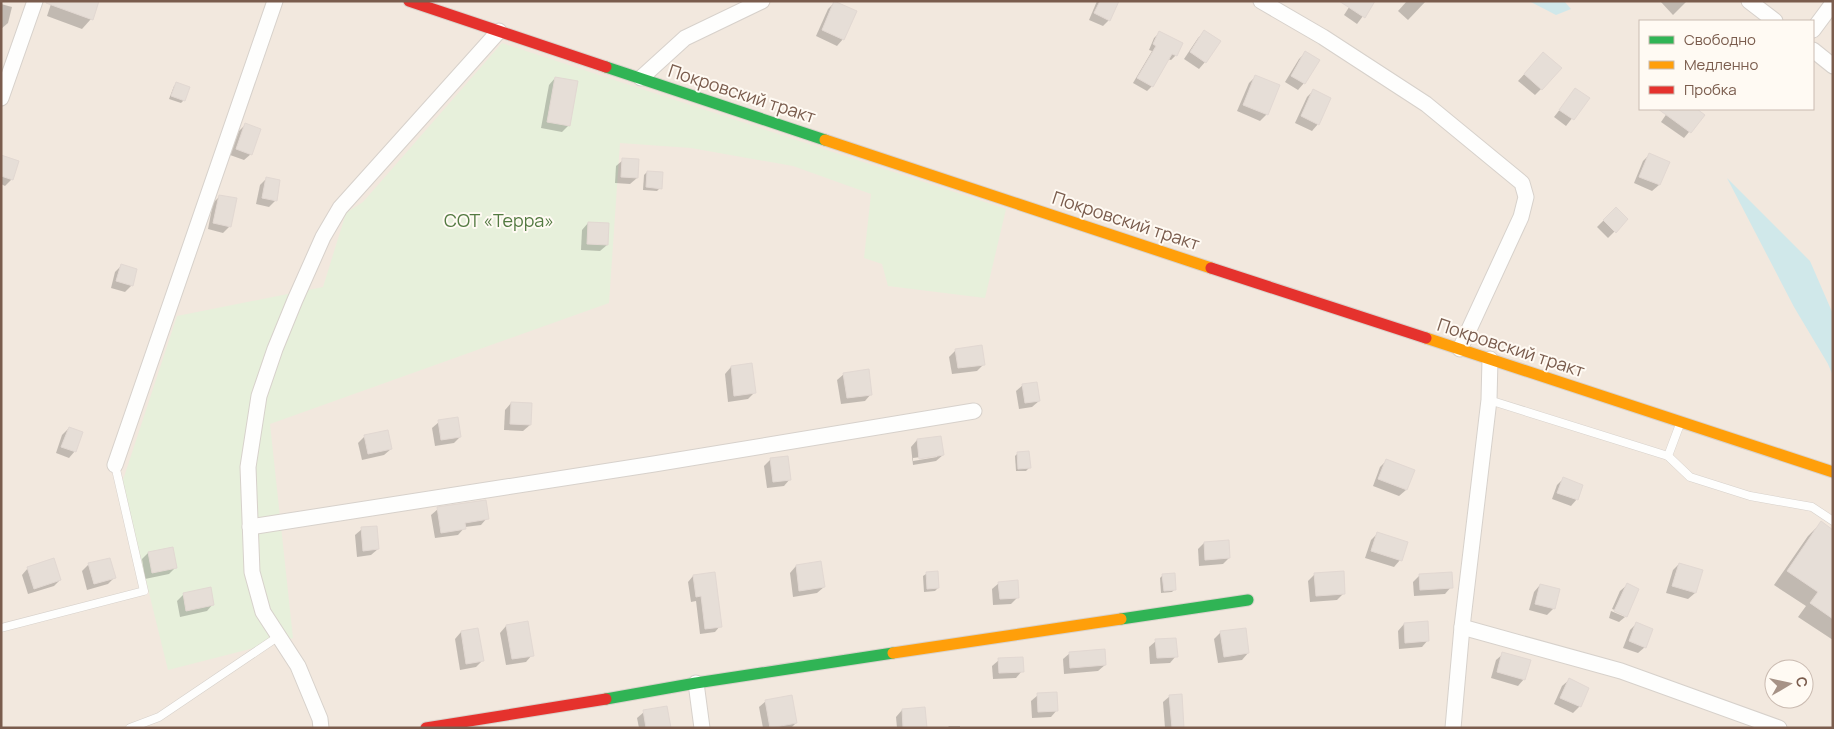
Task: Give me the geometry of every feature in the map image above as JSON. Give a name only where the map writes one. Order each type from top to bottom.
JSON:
[{"type":"main road","name":"Покровский тракт","points":[[410,1],[1833,472]]},
{"type":"main road","points":[[426,728],[696,684],[1248,600]]},
{"type":"street","points":[[1,98],[35,1]]},
{"type":"street","points":[[115,465],[275,1]]},
{"type":"street","points":[[641,78],[685,38],[762,1]]},
{"type":"street","points":[[1261,1],[1323,37],[1426,104],[1522,184],[1526,197],[1522,217],[1460,349]]},
{"type":"street","points":[[1749,1],[1774,20]]},
{"type":"street","points":[[1814,29],[1833,3]]},
{"type":"street","points":[[318,725],[298,666],[263,612],[252,572],[248,467],[259,396],[275,349],[295,300],[323,237],[340,208],[499,31]]},
{"type":"street","points":[[1814,51],[1833,66]]},
{"type":"street","points":[[1453,728],[1462,627],[1489,400],[1490,359]]},
{"type":"street","points":[[250,527],[644,466],[974,411]]},
{"type":"street","points":[[1462,627],[1620,670],[1779,728]]},
{"type":"street","points":[[696,684],[702,728]]},
{"type":"lane","points":[[1489,400],[1668,456],[1690,477],[1750,496],[1812,507],[1833,521]]},
{"type":"lane","points":[[1668,456],[1680,422]]},
{"type":"lane","points":[[1,628],[144,590],[115,465]]},
{"type":"lane","points":[[130,728],[159,717],[279,636]]},
{"type":"shaded area","points":[[1,1],[1833,1],[1833,728],[1,728]]},
{"type":"green space","name":"СОТ «Терра»","points":[[502,43],[1006,209],[985,298],[888,286],[882,264],[864,258],[871,194],[793,166],[691,148],[620,143],[609,303],[270,424],[293,638],[168,670],[122,483],[177,316],[323,287],[346,213],[363,202]]},
{"type":"water","points":[[1529,1],[1564,1],[1571,9],[1556,15]]},
{"type":"water","points":[[1727,178],[1810,261],[1833,314],[1833,376],[1828,364],[1794,307]]},
{"type":"building","points":[[46,1],[99,1],[93,20],[46,3]]},
{"type":"building","points":[[834,1],[857,11],[844,40],[822,30]]},
{"type":"building","points":[[1100,1],[1119,1],[1110,21],[1094,13]]},
{"type":"building","points":[[1339,1],[1375,1],[1365,18]]},
{"type":"building","points":[[1204,30],[1221,41],[1206,63],[1190,52]]},
{"type":"building","points":[[1159,31],[1183,43],[1177,56],[1172,54],[1153,87],[1137,78],[1156,46],[1153,44]]},
{"type":"building","points":[[1305,51],[1320,60],[1305,84],[1291,76]]},
{"type":"building","points":[[1543,52],[1562,68],[1542,90],[1524,74]]},
{"type":"building","points":[[1255,75],[1280,85],[1268,115],[1243,105]]},
{"type":"building","points":[[555,77],[578,81],[570,126],[547,122]]},
{"type":"building","points":[[176,82],[190,87],[185,101],[171,96]]},
{"type":"building","points":[[1575,88],[1590,98],[1574,120],[1559,110]]},
{"type":"building","points":[[1313,89],[1331,98],[1319,125],[1301,116]]},
{"type":"building","points":[[1659,110],[1698,110],[1705,115],[1691,133]]},
{"type":"building","points":[[245,123],[261,129],[252,155],[236,149]]},
{"type":"building","points":[[1649,153],[1670,162],[1660,185],[1639,177]]},
{"type":"building","points":[[1,155],[19,161],[13,180],[1,176]]},
{"type":"building","points":[[622,158],[639,159],[638,178],[621,177]]},
{"type":"building","points":[[647,171],[663,172],[662,189],[646,187]]},
{"type":"building","points":[[266,177],[280,180],[277,201],[262,198]]},
{"type":"building","points":[[219,195],[237,198],[231,227],[213,223]]},
{"type":"building","points":[[1616,207],[1628,219],[1616,233],[1603,220]]},
{"type":"building","points":[[588,222],[609,223],[608,245],[587,244]]},
{"type":"building","points":[[121,264],[137,269],[133,286],[116,281]]},
{"type":"building","points":[[982,345],[985,365],[958,368],[955,349]]},
{"type":"building","points":[[752,363],[756,393],[734,396],[731,366]]},
{"type":"building","points":[[869,369],[872,395],[847,398],[843,373]]},
{"type":"building","points":[[1037,382],[1040,401],[1025,403],[1022,384]]},
{"type":"building","points":[[511,402],[532,403],[531,425],[510,424]]},
{"type":"building","points":[[458,417],[461,437],[441,440],[438,420]]},
{"type":"building","points":[[69,427],[83,432],[76,452],[61,447]]},
{"type":"building","points":[[388,430],[392,449],[368,454],[364,435]]},
{"type":"building","points":[[941,436],[944,455],[919,459],[917,439]]},
{"type":"building","points":[[1029,451],[1031,468],[1018,469],[1017,452]]},
{"type":"building","points":[[788,456],[791,480],[773,482],[770,458]]},
{"type":"building","points":[[1386,459],[1415,470],[1407,490],[1378,479]]},
{"type":"building","points":[[1563,477],[1583,485],[1578,500],[1557,493]]},
{"type":"building","points":[[486,500],[489,519],[465,523],[466,529],[441,533],[437,507]]},
{"type":"building","points":[[1821,521],[1833,530],[1833,619],[1810,603],[1818,592],[1787,571]]},
{"type":"building","points":[[377,526],[379,549],[363,551],[361,527]]},
{"type":"building","points":[[1377,532],[1408,542],[1402,561],[1371,551]]},
{"type":"building","points":[[1229,540],[1230,558],[1205,560],[1204,542]]},
{"type":"building","points":[[173,547],[177,568],[152,573],[148,552]]},
{"type":"building","points":[[54,558],[61,580],[34,589],[27,567]]},
{"type":"building","points":[[110,558],[116,578],[94,584],[88,563]]},
{"type":"building","points":[[821,561],[825,587],[799,591],[796,565]]},
{"type":"building","points":[[1679,563],[1703,570],[1696,593],[1672,586]]},
{"type":"building","points":[[938,571],[939,588],[927,589],[926,572]]},
{"type":"building","points":[[1344,571],[1345,594],[1316,596],[1314,573]]},
{"type":"building","points":[[715,572],[722,627],[705,629],[701,596],[696,597],[693,575]]},
{"type":"building","points":[[1452,572],[1453,588],[1420,590],[1419,574]]},
{"type":"building","points":[[1175,573],[1176,590],[1164,591],[1162,574]]},
{"type":"building","points":[[1018,580],[1019,598],[1000,599],[998,582]]},
{"type":"building","points":[[1627,583],[1639,589],[1627,617],[1614,611]]},
{"type":"building","points":[[1540,584],[1560,589],[1555,609],[1535,604]]},
{"type":"building","points":[[211,587],[214,605],[186,611],[183,593]]},
{"type":"building","points":[[528,621],[534,656],[512,659],[506,625]]},
{"type":"building","points":[[1428,621],[1429,641],[1405,643],[1404,623]]},
{"type":"building","points":[[1636,622],[1653,629],[1646,648],[1629,641]]},
{"type":"building","points":[[478,628],[484,661],[466,664],[461,631]]},
{"type":"building","points":[[1246,628],[1249,653],[1224,657],[1220,631]]},
{"type":"building","points":[[1176,638],[1178,657],[1157,658],[1155,639]]},
{"type":"building","points":[[1105,649],[1106,665],[1070,668],[1069,652]]},
{"type":"building","points":[[1502,652],[1531,660],[1525,680],[1497,672]]},
{"type":"building","points":[[1023,657],[1024,672],[999,673],[998,658]]},
{"type":"building","points":[[1569,678],[1589,688],[1581,707],[1560,698]]},
{"type":"building","points":[[1057,692],[1058,711],[1038,712],[1037,693]]},
{"type":"building","points":[[1182,694],[1184,728],[1172,728],[1169,695]]},
{"type":"building","points":[[792,695],[797,723],[770,728],[765,700]]},
{"type":"building","points":[[667,706],[671,728],[646,728],[643,710]]},
{"type":"building","points":[[925,707],[927,728],[903,728],[902,709]]},
{"type":"traffic: fast","points":[[606,67],[825,140]]},
{"type":"traffic: fast","points":[[1121,619],[1248,600]]},
{"type":"traffic: fast","points":[[606,699],[696,683],[893,653]]},
{"type":"traffic: slow","points":[[825,140],[1211,268]]},
{"type":"traffic: slow","points":[[1426,338],[1833,472]]},
{"type":"traffic: slow","points":[[893,653],[1121,619]]},
{"type":"traffic: jam","points":[[409,1],[606,67]]},
{"type":"traffic: jam","points":[[1211,268],[1426,338]]},
{"type":"traffic: jam","points":[[426,728],[606,699]]}]
